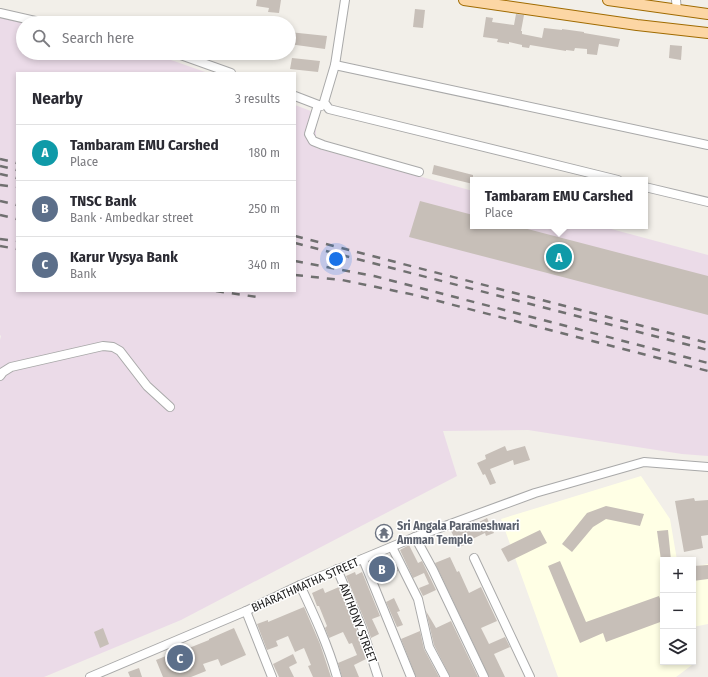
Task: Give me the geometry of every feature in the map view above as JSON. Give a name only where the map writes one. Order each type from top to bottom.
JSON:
[{"type":"main road","points":[[464,0],[708,33]]},
{"type":"main road","points":[[612,0],[676,5],[708,14]]},
{"type":"street","points":[[329,109],[324,102],[335,65],[345,0]]},
{"type":"street","points":[[0,13],[16,17]]},
{"type":"street","points":[[195,60],[228,72]]},
{"type":"street","points":[[335,65],[708,145]]},
{"type":"street","points":[[296,96],[329,109],[606,177]]},
{"type":"street","points":[[318,105],[309,134],[313,141],[419,172]]},
{"type":"street","points":[[648,188],[708,202]]},
{"type":"street","points":[[0,376],[11,367],[104,346],[112,347],[120,351],[147,386],[170,407]]},
{"type":"street","name":"BHARATHMATHA STREET","points":[[90,677],[246,611],[300,585],[415,536],[535,493],[644,462],[708,467]]},
{"type":"street","points":[[415,536],[433,570],[484,677]]},
{"type":"street","points":[[392,547],[418,599],[429,647],[445,677]]},
{"type":"street","points":[[474,558],[530,677]]},
{"type":"street","points":[[363,559],[411,677]]},
{"type":"street","name":"ANTHONY STREET","points":[[337,569],[362,628],[378,677]]},
{"type":"street","points":[[300,585],[325,639],[336,677]]},
{"type":"street","points":[[246,611],[272,677]]},
{"type":"shaded area","points":[[0,10],[21,16],[16,16],[16,60],[171,60],[205,72],[16,72],[16,292],[296,292],[296,105],[316,113],[316,148],[470,190],[470,229],[611,229],[708,255],[708,456],[682,454],[528,430],[443,431],[457,476],[181,620],[44,677],[0,677]]},
{"type":"shaded area","points":[[641,476],[670,519],[676,557],[660,557],[660,665],[692,665],[676,677],[558,677],[501,519]]},
{"type":"shaded area","points":[[708,564],[708,624],[696,626],[696,593],[696,566]]},
{"type":"building","points":[[257,0],[281,0],[279,13],[268,12],[269,8],[256,6]]},
{"type":"building","points":[[415,9],[425,10],[423,28],[413,27]]},
{"type":"building","points":[[516,14],[524,15],[521,31],[522,34],[542,38],[544,28],[562,29],[620,39],[618,47],[599,44],[597,55],[587,54],[587,49],[575,48],[574,51],[566,51],[530,45],[529,48],[509,42],[509,44],[497,42],[498,39],[483,37],[486,17],[493,18],[492,22],[514,25]]},
{"type":"building","points":[[296,33],[327,36],[325,49],[296,45]]},
{"type":"building","points":[[670,45],[682,46],[681,60],[669,58]]},
{"type":"building","points":[[296,58],[320,61],[318,72],[290,69],[292,60],[296,60]]},
{"type":"building","points":[[434,165],[473,175],[473,177],[470,177],[470,183],[432,174]]},
{"type":"building","points":[[420,201],[470,214],[470,229],[528,229],[708,276],[708,315],[409,237]]},
{"type":"building","points":[[505,446],[507,451],[525,446],[530,460],[514,465],[513,460],[490,469],[496,483],[490,485],[485,474],[483,475],[477,463],[486,459],[485,455]]},
{"type":"building","points":[[694,498],[695,501],[708,500],[708,535],[701,536],[703,548],[684,552],[675,501]]},
{"type":"building","points":[[606,506],[644,514],[640,526],[606,519],[593,527],[572,552],[562,544],[587,513]]},
{"type":"building","points":[[487,518],[494,533],[486,536],[485,533],[459,547],[451,531],[474,521],[475,524]]},
{"type":"building","name":"Sri Angala Parameshwari Amman Temple","points":[[387,525],[392,535],[382,540],[377,530]]},
{"type":"building","points":[[540,530],[547,543],[508,562],[501,549]]},
{"type":"building","points":[[668,530],[671,557],[661,557],[657,531]]},
{"type":"building","points":[[409,545],[418,563],[422,561],[436,590],[423,596],[419,588],[429,584],[424,573],[413,578],[400,550]]},
{"type":"building","points":[[391,557],[398,571],[387,575],[381,560]]},
{"type":"building","points":[[450,557],[457,572],[459,571],[469,593],[481,587],[497,621],[481,628],[489,644],[505,637],[510,647],[494,654],[505,677],[489,677],[435,563]]},
{"type":"building","points":[[560,561],[586,622],[659,596],[660,622],[606,642],[603,633],[580,643],[548,566]]},
{"type":"building","points":[[708,565],[708,579],[696,581],[696,566]]},
{"type":"building","points":[[355,572],[356,575],[362,572],[380,616],[372,619],[379,634],[371,638],[346,576]]},
{"type":"building","points":[[339,587],[357,630],[366,659],[354,665],[359,677],[342,677],[338,663],[357,655],[352,643],[349,644],[343,632],[329,638],[325,628],[327,626],[312,593],[323,588],[325,593]]},
{"type":"building","points":[[394,598],[400,611],[397,612],[403,625],[397,627],[386,602]]},
{"type":"building","points":[[304,607],[320,644],[331,677],[313,677],[308,666],[311,665],[304,648],[295,652],[288,636],[276,641],[278,646],[267,650],[257,624],[268,620],[268,622]]},
{"type":"building","points":[[426,611],[436,628],[451,621],[478,677],[450,677],[434,645]]},
{"type":"building","points":[[103,628],[109,644],[100,648],[94,632]]},
{"type":"building","points":[[234,628],[246,655],[221,666],[218,659],[203,664],[206,671],[191,677],[163,677],[156,660],[171,654],[172,657],[190,650],[189,648]]},
{"type":"building","points":[[420,631],[424,649],[439,677],[416,677],[401,639]]},
{"type":"building","points":[[293,654],[297,663],[289,667],[294,677],[279,677],[273,664]]},
{"type":"building","points":[[139,668],[142,677],[130,677],[128,672]]},
{"type":"railway","points":[[0,159],[16,163]]},
{"type":"railway","points":[[0,166],[16,170]]},
{"type":"railway","points":[[0,174],[16,178]]},
{"type":"railway","points":[[0,185],[16,187]]},
{"type":"railway","points":[[0,201],[16,205]]},
{"type":"railway","points":[[0,215],[16,219]]},
{"type":"railway","points":[[296,236],[708,343]]},
{"type":"railway","points":[[0,239],[16,241]]},
{"type":"railway","points":[[296,243],[708,350]]},
{"type":"railway","points":[[0,246],[16,249]]},
{"type":"railway","points":[[296,261],[374,276],[708,363]]},
{"type":"railway","points":[[296,275],[342,280],[415,295],[708,371]]},
{"type":"railway","points":[[223,292],[257,297]]},
{"type":"place","name":"Tambaram EMU Carshed","points":[[559,257]]},
{"type":"place","name":"Sri Angala Parameshwari Amman Temple","points":[[384,533]]},
{"type":"place","name":"TNSC Bank","points":[[382,569]]},
{"type":"place","name":"Karur Vysya Bank","points":[[180,658]]}]
